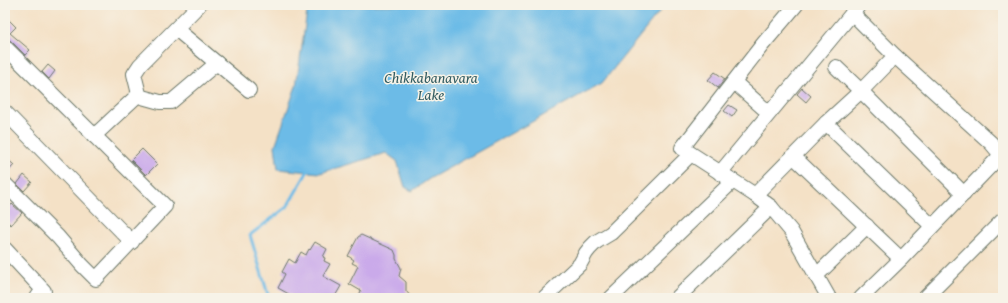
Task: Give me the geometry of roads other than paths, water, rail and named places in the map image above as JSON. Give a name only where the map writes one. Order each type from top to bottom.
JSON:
[{"type":"street","points":[[199,5],[140,65],[134,74],[138,94],[142,97],[160,102],[171,102],[217,63]]},
{"type":"street","points":[[796,5],[763,44],[682,148],[771,207],[791,231],[829,298]]},
{"type":"street","points":[[720,173],[856,9],[895,56],[991,143],[1001,155],[861,298]]},
{"type":"street","points":[[176,29],[249,90]]},
{"type":"street","points":[[5,47],[165,206],[96,279],[58,237],[5,184]]},
{"type":"street","points":[[755,195],[895,56]]},
{"type":"street","points":[[836,67],[964,194]]},
{"type":"street","points":[[734,82],[769,113]]},
{"type":"street","points":[[94,136],[138,94]]},
{"type":"street","points":[[5,112],[132,242]]},
{"type":"street","points":[[826,123],[932,226]]},
{"type":"street","points":[[544,298],[580,264],[586,253],[596,242],[611,233],[691,154]]},
{"type":"street","points":[[794,156],[901,258]]},
{"type":"street","points":[[612,298],[733,181]]},
{"type":"street","points":[[677,298],[771,207]]},
{"type":"street","points":[[925,298],[1003,220]]},
{"type":"street","points":[[816,276],[866,226]]},
{"type":"street","points":[[5,249],[44,291],[37,298]]},
{"type":"water","name":"Chikkabanavara Lake","points":[[308,5],[665,5],[602,83],[429,179],[412,191],[405,187],[397,161],[386,153],[320,173],[278,169],[275,146],[296,86]]},
{"type":"waterway","points":[[269,298],[250,235],[287,207],[309,169]]}]
